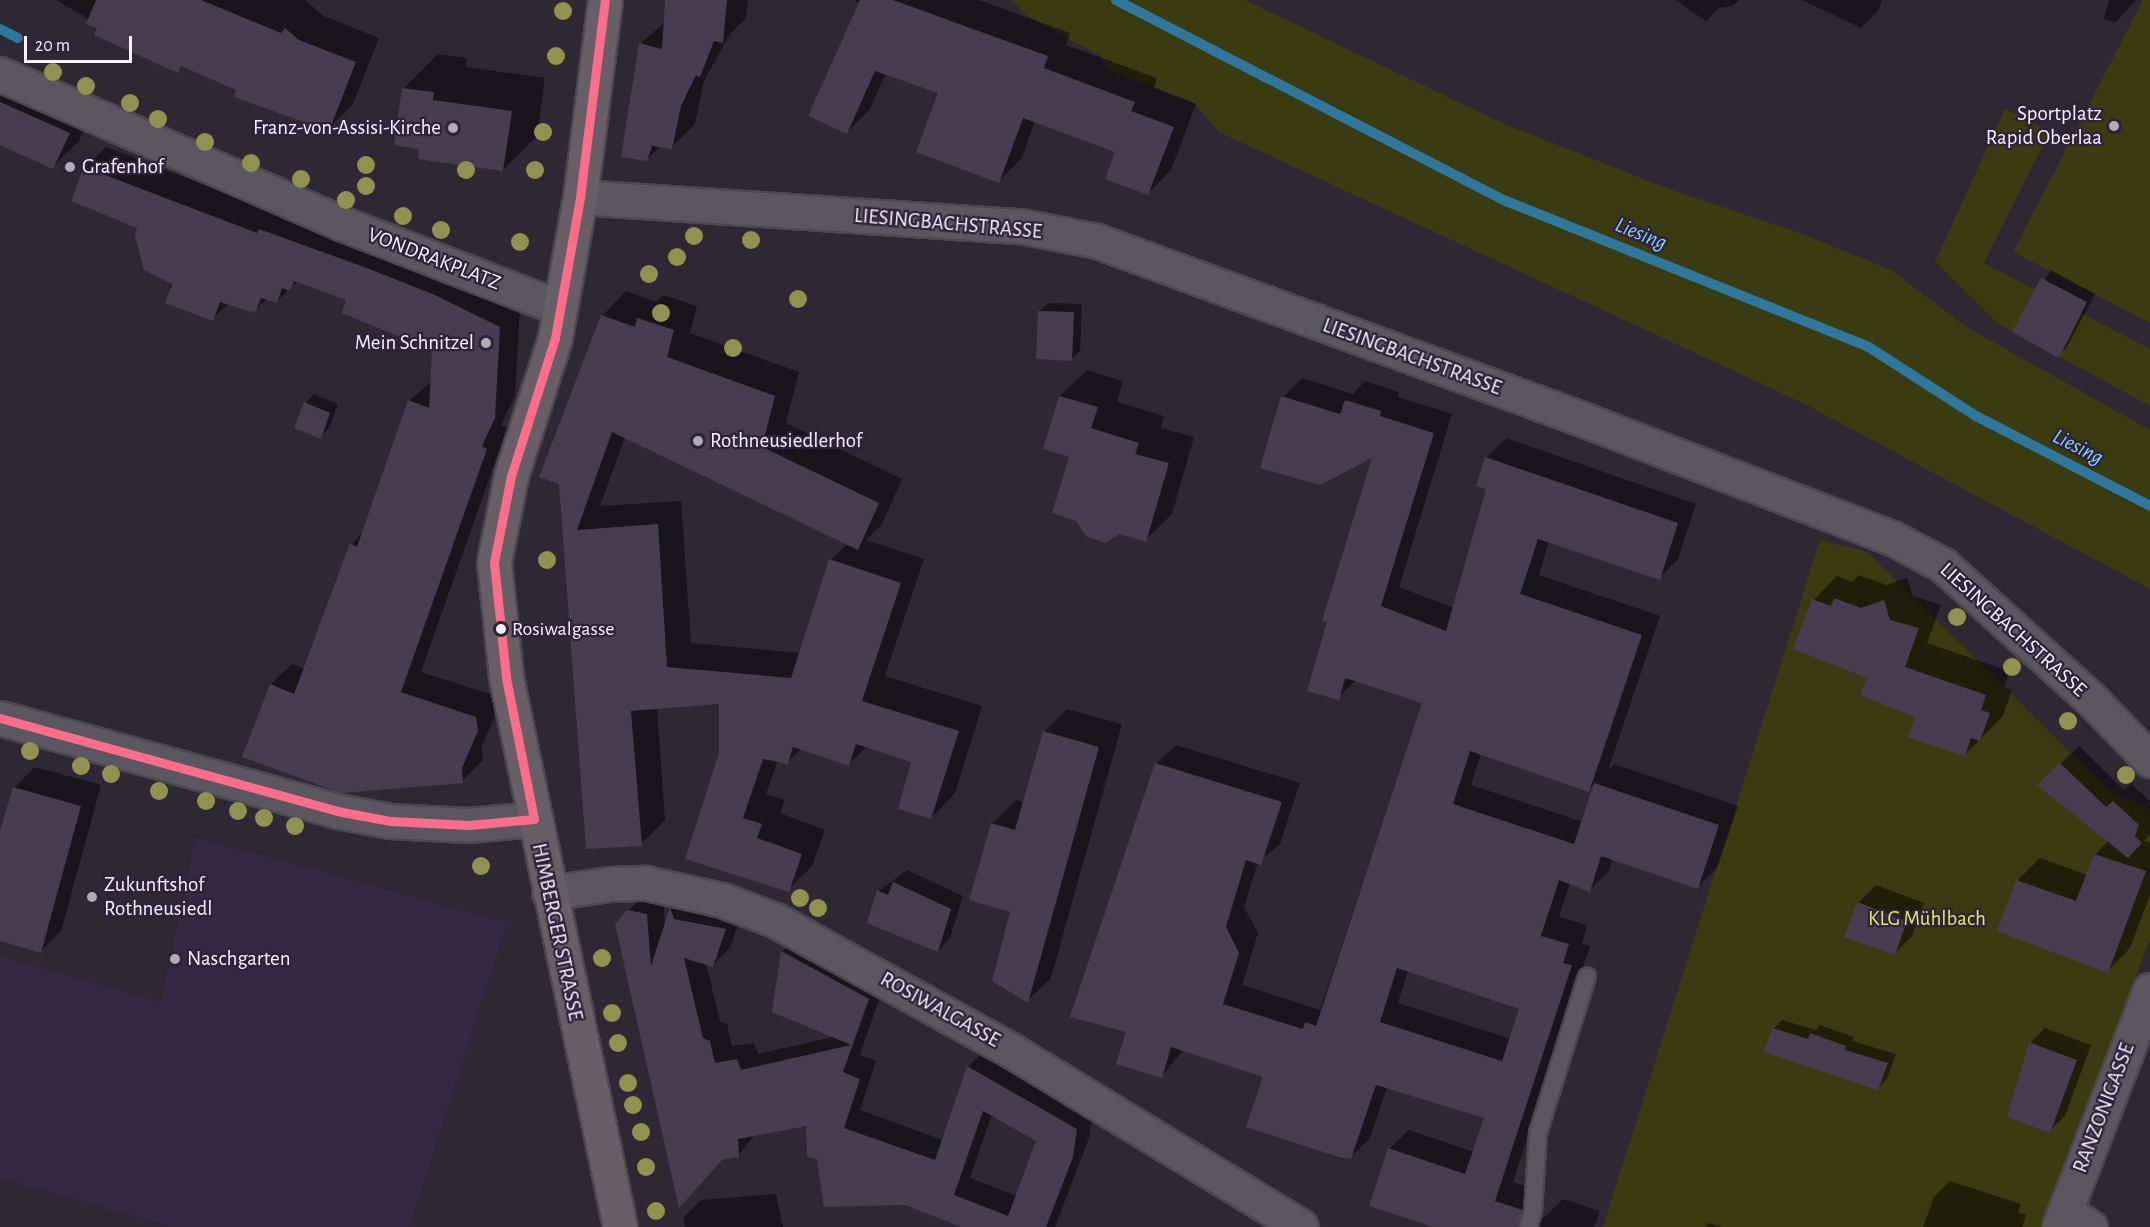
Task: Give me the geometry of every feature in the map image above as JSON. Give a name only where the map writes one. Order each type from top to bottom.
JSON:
[{"type":"main road","name":"HIMBERGER STRASSE","points":[[605,0],[580,197],[560,308],[546,370],[511,476],[494,562],[506,677],[620,1227]]},
{"type":"street","name":"VONDRAKPLATZ","points":[[0,74],[341,223],[560,308]]},
{"type":"street","name":"LIESINGBACHSTRASSE","points":[[580,197],[1020,226],[1097,241],[1593,423],[1892,538],[1943,565],[2091,699],[2150,760]]},
{"type":"street","points":[[0,718],[337,811],[390,820],[469,825],[534,819]]},
{"type":"street","name":"ROSIWALGASSE","points":[[549,893],[609,884],[646,884],[722,900],[775,920],[1012,1051],[1301,1227]]},
{"type":"street","name":"RANZONIGASSE","points":[[2071,1222],[2150,990]]},
{"type":"lane","points":[[1528,1227],[1533,1212],[1538,1133],[1587,977]]},
{"type":"shaded area","name":"Naschgarten","points":[[196,838],[507,923],[409,1227],[173,1227],[0,1178],[0,956],[161,1002]]},
{"type":"green space","points":[[1012,0],[1245,0],[1502,123],[1669,189],[1800,233],[1891,270],[1968,328],[2150,430],[2150,589],[1803,403],[1221,133],[1191,101],[1106,69],[1102,57],[1026,15]]},
{"type":"green space","name":"Sportplatz Rapid Oberlaa","points":[[2143,0],[2150,0],[2150,323],[2013,252]]},
{"type":"green space","points":[[2005,109],[2050,131],[1984,263],[2150,349],[2150,406],[1997,323],[1935,262]]},
{"type":"green space","name":"KLG Mühlbach","points":[[1820,540],[1867,552],[2111,792],[2150,809],[2150,938],[2043,1227],[1603,1227]]},
{"type":"building","points":[[96,0],[201,0],[281,33],[285,28],[299,40],[356,62],[329,131],[234,97],[236,90],[181,66],[178,73],[94,35],[97,28],[86,24]]},
{"type":"building","points":[[665,0],[727,0],[723,43],[714,41],[700,77],[696,75],[681,106],[672,149],[652,146],[647,161],[621,157],[639,43],[662,49]]},
{"type":"building","points":[[860,0],[893,0],[1048,56],[1044,68],[1135,102],[1131,111],[1174,127],[1148,195],[1105,179],[1115,152],[1023,118],[999,183],[916,152],[938,93],[875,71],[847,134],[808,116]]},
{"type":"building","name":"Franz-von-Assisi-Kirche","points":[[402,88],[434,92],[433,100],[512,111],[503,171],[418,159],[419,149],[394,145]]},
{"type":"building","points":[[0,102],[70,133],[53,169],[0,145]]},
{"type":"building","points":[[84,167],[257,233],[259,229],[364,267],[435,295],[500,327],[495,418],[482,446],[487,449],[401,692],[476,717],[478,731],[462,768],[463,783],[341,793],[242,757],[270,684],[294,694],[350,543],[357,547],[408,400],[429,408],[432,350],[342,313],[346,300],[294,281],[290,291],[282,288],[277,303],[261,298],[255,313],[220,302],[213,321],[165,303],[172,284],[144,270],[135,236],[137,228],[71,201]]},
{"type":"building","points":[[2041,278],[2087,302],[2059,358],[2012,332]]},
{"type":"building","points":[[1038,311],[1074,312],[1072,361],[1036,359]]},
{"type":"building","points":[[601,315],[635,327],[637,318],[674,330],[667,357],[775,396],[762,447],[879,503],[858,550],[612,432],[577,530],[658,524],[667,667],[791,678],[829,559],[901,583],[862,701],[959,731],[931,819],[898,809],[911,762],[856,744],[849,766],[793,747],[788,764],[763,759],[743,818],[762,824],[757,838],[802,854],[789,892],[685,859],[719,753],[719,704],[631,711],[642,846],[586,849],[559,484],[539,477]]},
{"type":"building","points":[[1059,396],[1098,407],[1091,428],[1139,443],[1135,454],[1169,463],[1146,542],[1120,534],[1105,543],[1086,536],[1076,521],[1052,513],[1069,457],[1043,449]]},
{"type":"building","points":[[1281,396],[1340,414],[1345,400],[1381,411],[1380,416],[1434,433],[1381,606],[1446,631],[1486,489],[1476,486],[1485,457],[1678,523],[1660,580],[1538,539],[1520,594],[1642,635],[1589,792],[1470,751],[1453,804],[1574,844],[1594,783],[1719,825],[1698,889],[1601,856],[1590,892],[1559,880],[1541,936],[1569,944],[1563,963],[1572,965],[1495,1201],[1523,1210],[1518,1227],[1434,1227],[1369,1206],[1388,1148],[1465,1174],[1484,1118],[1376,1085],[1351,1159],[1339,1157],[1246,1127],[1263,1077],[1171,1047],[1162,1078],[1116,1064],[1126,1032],[1070,1017],[1155,763],[1282,802],[1261,865],[1246,860],[1226,927],[1239,953],[1223,1004],[1303,1029],[1305,1022],[1316,1026],[1422,703],[1345,678],[1339,700],[1307,691],[1327,622],[1322,621],[1372,458],[1320,485],[1260,468]],"holes":[[[1397,968],[1519,1009],[1502,1061],[1380,1022]]]},
{"type":"building","points":[[304,402],[330,413],[321,439],[294,428]]},
{"type":"building","points":[[1834,598],[1861,608],[1884,600],[1890,620],[1919,628],[1905,667],[1986,695],[1981,710],[1990,713],[1980,741],[1971,738],[1965,756],[1908,737],[1915,717],[1860,695],[1867,678],[1793,649],[1812,599],[1831,606]]},
{"type":"building","points":[[1043,731],[1099,747],[1028,1003],[992,981],[1010,912],[969,900],[991,823],[1015,830]]},
{"type":"building","points":[[2060,763],[2106,807],[2113,801],[2139,825],[2135,836],[2142,843],[2128,858],[2037,785]]},
{"type":"building","points":[[13,787],[81,806],[41,953],[0,941],[0,831]]},
{"type":"building","points":[[2094,854],[2146,871],[2108,973],[1997,931],[2016,880],[2076,901]]},
{"type":"building","points":[[893,882],[951,909],[938,952],[867,923],[877,890],[888,895]]},
{"type":"building","points":[[1857,902],[1907,921],[1895,955],[1844,937]]},
{"type":"building","points":[[670,907],[674,919],[726,929],[713,967],[684,958],[703,1038],[710,1041],[715,1063],[737,1059],[741,1070],[851,1045],[772,1012],[781,951],[869,999],[843,1072],[860,1079],[844,1128],[935,1160],[967,1066],[1077,1129],[1073,1157],[1046,1227],[961,1227],[905,1205],[824,1207],[817,1159],[807,1157],[806,1126],[738,1139],[739,1157],[722,1160],[679,1208],[615,924],[627,910],[647,914],[651,966]],"holes":[[[983,1111],[1036,1141],[1008,1216],[954,1195]]]},
{"type":"building","points":[[1772,1028],[1808,1039],[1810,1033],[1846,1046],[1845,1050],[1888,1063],[1878,1090],[1764,1052]]},
{"type":"building","points":[[2029,1042],[2077,1060],[2050,1133],[2007,1117]]},
{"type":"waterway","name":"Liesing","points":[[1116,0],[1506,201],[1867,346],[1976,416],[2150,506]]},
{"type":"waterway","points":[[0,29],[18,38]]},
{"type":"transit line","points":[[534,819],[506,677],[494,562],[511,476],[555,338],[580,197],[605,0]]},
{"type":"transit line","points":[[0,718],[337,811],[390,821],[469,825],[534,819]]},
{"type":"place","name":"Sportplatz Rapid Oberlaa","points":[[2114,126]]},
{"type":"place","name":"Franz-von-Assisi-Kirche","points":[[453,128]]},
{"type":"place","name":"Grafenhof","points":[[70,167]]},
{"type":"place","name":"Mein Schnitzel","points":[[486,343]]},
{"type":"place","name":"Rothneusiedlerhof","points":[[698,441]]},
{"type":"place","name":"Rosiwalgasse","points":[[501,629]]},
{"type":"place","name":"Zukunftshof Rothneusiedl","points":[[92,897]]},
{"type":"place","name":"Naschgarten","points":[[175,959]]}]
